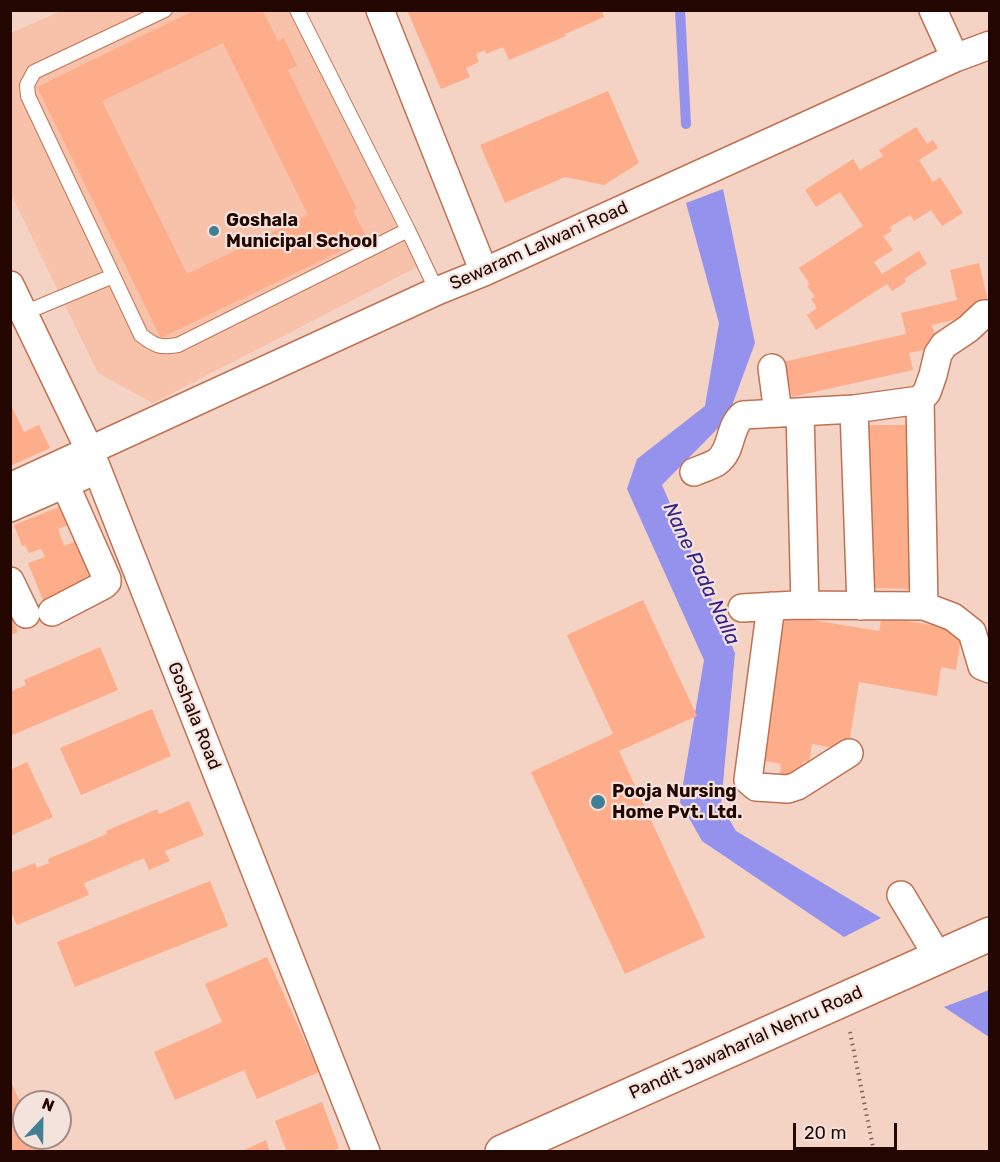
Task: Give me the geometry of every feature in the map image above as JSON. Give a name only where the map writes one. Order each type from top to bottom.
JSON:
[{"type":"street","points":[[380,10],[484,272]]},
{"type":"street","points":[[933,10],[955,58]]},
{"type":"street","name":"Sewaram Lalwani Road","points":[[94,460],[436,291],[484,272],[955,58],[990,45]]},
{"type":"street","name":"Goshala Road","points":[[10,285],[94,460],[366,1152]]},
{"type":"street","points":[[694,472],[717,462],[726,453],[737,420],[743,415],[854,408],[920,400],[927,392],[938,354],[944,345],[968,329],[984,314],[990,314]]},
{"type":"street","points":[[772,368],[789,412],[805,605]]},
{"type":"street","points":[[920,400],[924,606]]},
{"type":"street","points":[[854,408],[861,606]]},
{"type":"street","points":[[10,508],[65,484],[94,460]]},
{"type":"street","points":[[10,487],[94,460]]},
{"type":"street","points":[[10,581],[39,613],[105,585],[107,582],[65,484]]},
{"type":"street","points":[[742,608],[805,605],[924,606],[953,617],[972,632],[982,666],[990,669]]},
{"type":"street","points":[[771,606],[748,780],[756,787],[788,789],[797,786],[849,753]]},
{"type":"street","points":[[901,895],[938,957]]},
{"type":"street","name":"Pandit Jawaharlal Nehru Road","points":[[502,1152],[990,934]]},
{"type":"lane","points":[[165,10],[34,72],[27,85],[28,96],[141,335],[153,345],[164,347],[178,345],[408,230]]},
{"type":"lane","points":[[297,10],[408,230],[436,291]]},
{"type":"lane","points":[[24,313],[113,276]]},
{"type":"path","points":[[844,999],[874,1152]]},
{"type":"shaded area","name":"Goshala Municipal School","points":[[61,11],[290,11],[417,267],[153,403],[98,373],[11,194],[11,33]]},
{"type":"shaded area","points":[[723,189],[755,343],[727,419],[662,485],[735,653],[721,805],[736,831],[881,918],[844,937],[702,841],[680,802],[704,660],[627,489],[637,459],[705,406],[719,323],[686,203]]},
{"type":"shaded area","points":[[989,990],[989,1037],[944,1007]]},
{"type":"building","points":[[195,10],[255,10],[256,13],[262,10],[278,41],[284,38],[297,66],[288,70],[357,209],[353,211],[367,238],[161,338],[37,87]],"holes":[[[223,43],[308,215],[187,274],[102,101]]]},
{"type":"building","points":[[407,10],[602,10],[604,17],[509,60],[503,47],[486,54],[485,50],[476,54],[479,62],[466,68],[470,77],[441,89]]},
{"type":"building","points":[[608,91],[639,163],[604,185],[565,177],[505,203],[480,145]]},
{"type":"building","points":[[916,127],[927,144],[933,140],[938,148],[919,160],[933,182],[940,177],[963,213],[942,226],[931,210],[914,221],[910,215],[890,227],[892,231],[883,236],[893,250],[874,262],[882,274],[919,251],[927,264],[904,279],[906,282],[892,291],[887,284],[816,330],[807,315],[817,308],[811,299],[815,297],[807,286],[810,284],[799,268],[863,226],[840,192],[816,207],[805,190],[853,159],[860,170],[883,156],[879,150]]},
{"type":"building","points":[[979,263],[988,301],[972,305],[975,315],[932,325],[938,347],[909,353],[913,370],[792,397],[783,362],[906,334],[901,313],[957,300],[950,270]]},
{"type":"building","points":[[10,403],[24,432],[39,425],[50,448],[10,466]]},
{"type":"building","points":[[866,425],[908,425],[915,589],[873,588]]},
{"type":"building","points":[[69,503],[76,522],[58,529],[64,546],[83,538],[101,583],[43,600],[28,563],[45,557],[41,549],[29,553],[25,545],[22,546],[14,525]]},
{"type":"building","points":[[643,600],[697,716],[619,751],[705,937],[625,974],[531,772],[613,734],[567,635]]},
{"type":"building","points":[[10,614],[18,632],[10,635]]},
{"type":"building","points":[[785,617],[879,631],[882,617],[962,630],[956,670],[941,667],[937,696],[859,682],[848,750],[812,744],[809,762],[803,761],[801,778],[780,774],[781,764],[761,760]]},
{"type":"building","points":[[100,647],[118,690],[10,736],[10,692],[26,685],[24,680]]},
{"type":"building","points":[[152,709],[171,756],[81,795],[60,748]]},
{"type":"building","points":[[27,762],[53,817],[10,836],[10,770]]},
{"type":"building","points":[[189,801],[204,835],[165,851],[170,861],[149,870],[144,858],[84,883],[89,895],[17,925],[10,910],[10,873],[35,863],[37,868],[49,863],[48,859],[107,834],[106,831],[157,809],[159,814]]},
{"type":"building","points":[[210,881],[228,926],[75,987],[57,942]]},
{"type":"building","points":[[267,957],[319,1072],[257,1099],[244,1070],[175,1100],[154,1052],[222,1022],[205,984]]},
{"type":"building","points":[[10,1080],[15,1090],[12,1090],[12,1150],[42,1150],[43,1152],[10,1152]]},
{"type":"building","points":[[322,1102],[339,1148],[330,1152],[287,1152],[275,1121]]},
{"type":"building","points":[[266,1140],[270,1152],[240,1152]]},
{"type":"waterway","name":"Nane Pada Nalla","points":[[680,10],[686,124]]},
{"type":"place","name":"Goshala Municipal School","points":[[214,231]]},
{"type":"place","name":"Pooja Nursing Home Pvt. Ltd.","points":[[598,802]]}]
